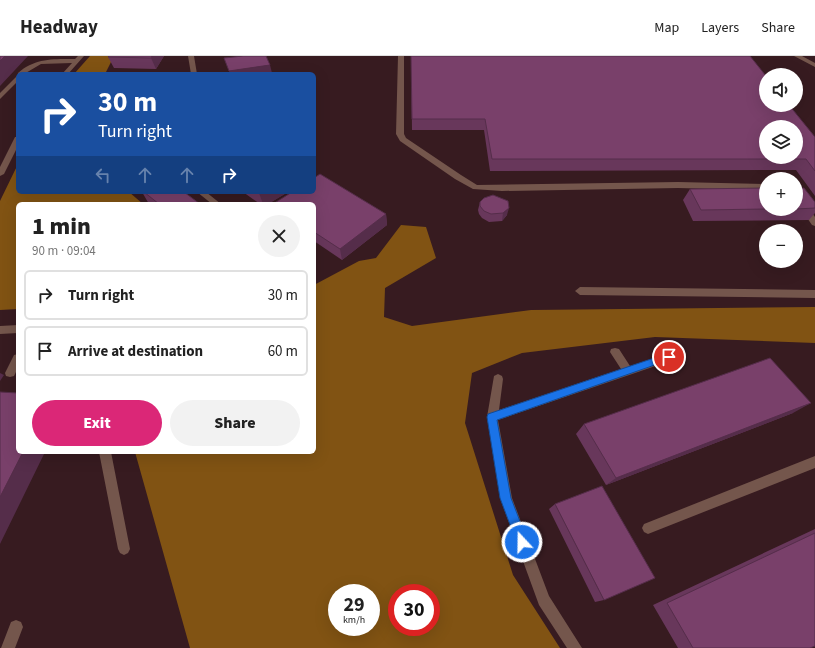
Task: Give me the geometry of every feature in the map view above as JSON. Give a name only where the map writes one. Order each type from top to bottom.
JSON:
[{"type":"street","points":[[67,72],[81,56]]},
{"type":"street","points":[[190,56],[194,72]]},
{"type":"street","points":[[401,56],[400,134],[403,139],[458,177],[476,187],[502,188],[678,185],[759,187]]},
{"type":"street","points":[[797,56],[815,65]]},
{"type":"street","points":[[22,72],[28,66],[45,60],[76,61]]},
{"type":"street","points":[[0,97],[16,79]]},
{"type":"street","points":[[0,174],[16,143]]},
{"type":"street","points":[[204,194],[214,202]]},
{"type":"street","points":[[803,206],[815,223]]},
{"type":"street","points":[[580,291],[815,294]]},
{"type":"street","points":[[0,330],[16,329]]},
{"type":"street","points":[[615,352],[628,371]]},
{"type":"street","points":[[492,417],[669,357]]},
{"type":"street","points":[[10,373],[16,362]]},
{"type":"street","points":[[498,379],[492,417],[506,498],[544,600],[575,648]]},
{"type":"street","points":[[106,454],[124,549]]},
{"type":"street","points":[[648,528],[815,462]]},
{"type":"street","points":[[8,648],[16,627]]},
{"type":"shaded area","points":[[90,56],[114,56],[106,72],[76,72]]},
{"type":"shaded area","points":[[16,168],[16,194],[131,194],[141,202],[16,202],[16,309],[0,310],[0,201]]},
{"type":"shaded area","points":[[401,225],[426,227],[436,258],[385,288],[384,317],[412,326],[531,310],[815,307],[815,343],[655,337],[522,353],[472,373],[465,423],[513,575],[560,648],[190,648],[136,454],[316,454],[316,284],[359,261],[376,258]]},
{"type":"building","points":[[0,56],[5,56],[0,61]]},
{"type":"building","points":[[152,56],[151,58],[108,57]]},
{"type":"building","points":[[266,56],[270,65],[229,71],[224,58]]},
{"type":"building","points":[[411,56],[750,56],[760,68],[759,112],[795,112],[801,120],[759,120],[759,159],[492,159],[485,119],[412,119]]},
{"type":"building","points":[[803,122],[815,137],[815,171],[806,159],[803,159]]},
{"type":"building","points":[[320,174],[386,214],[340,249],[316,233],[316,202],[276,202],[289,194],[316,194],[316,177]]},
{"type":"building","points":[[759,188],[759,209],[701,210],[690,189]]},
{"type":"building","points":[[803,188],[815,202],[815,208],[803,209]]},
{"type":"building","points":[[146,194],[187,194],[197,202],[156,202]]},
{"type":"building","points":[[493,195],[508,201],[509,208],[503,213],[491,214],[484,211],[480,206],[480,202],[484,198]]},
{"type":"building","points":[[770,358],[811,403],[616,478],[584,424]]},
{"type":"building","points":[[0,392],[16,393],[16,454],[22,454],[0,497]]},
{"type":"building","points":[[602,486],[655,578],[604,600],[555,504]]},
{"type":"building","points":[[815,533],[815,646],[810,648],[693,648],[667,603]]},
{"type":"route","points":[[522,542],[506,498],[492,417],[669,357]]}]
